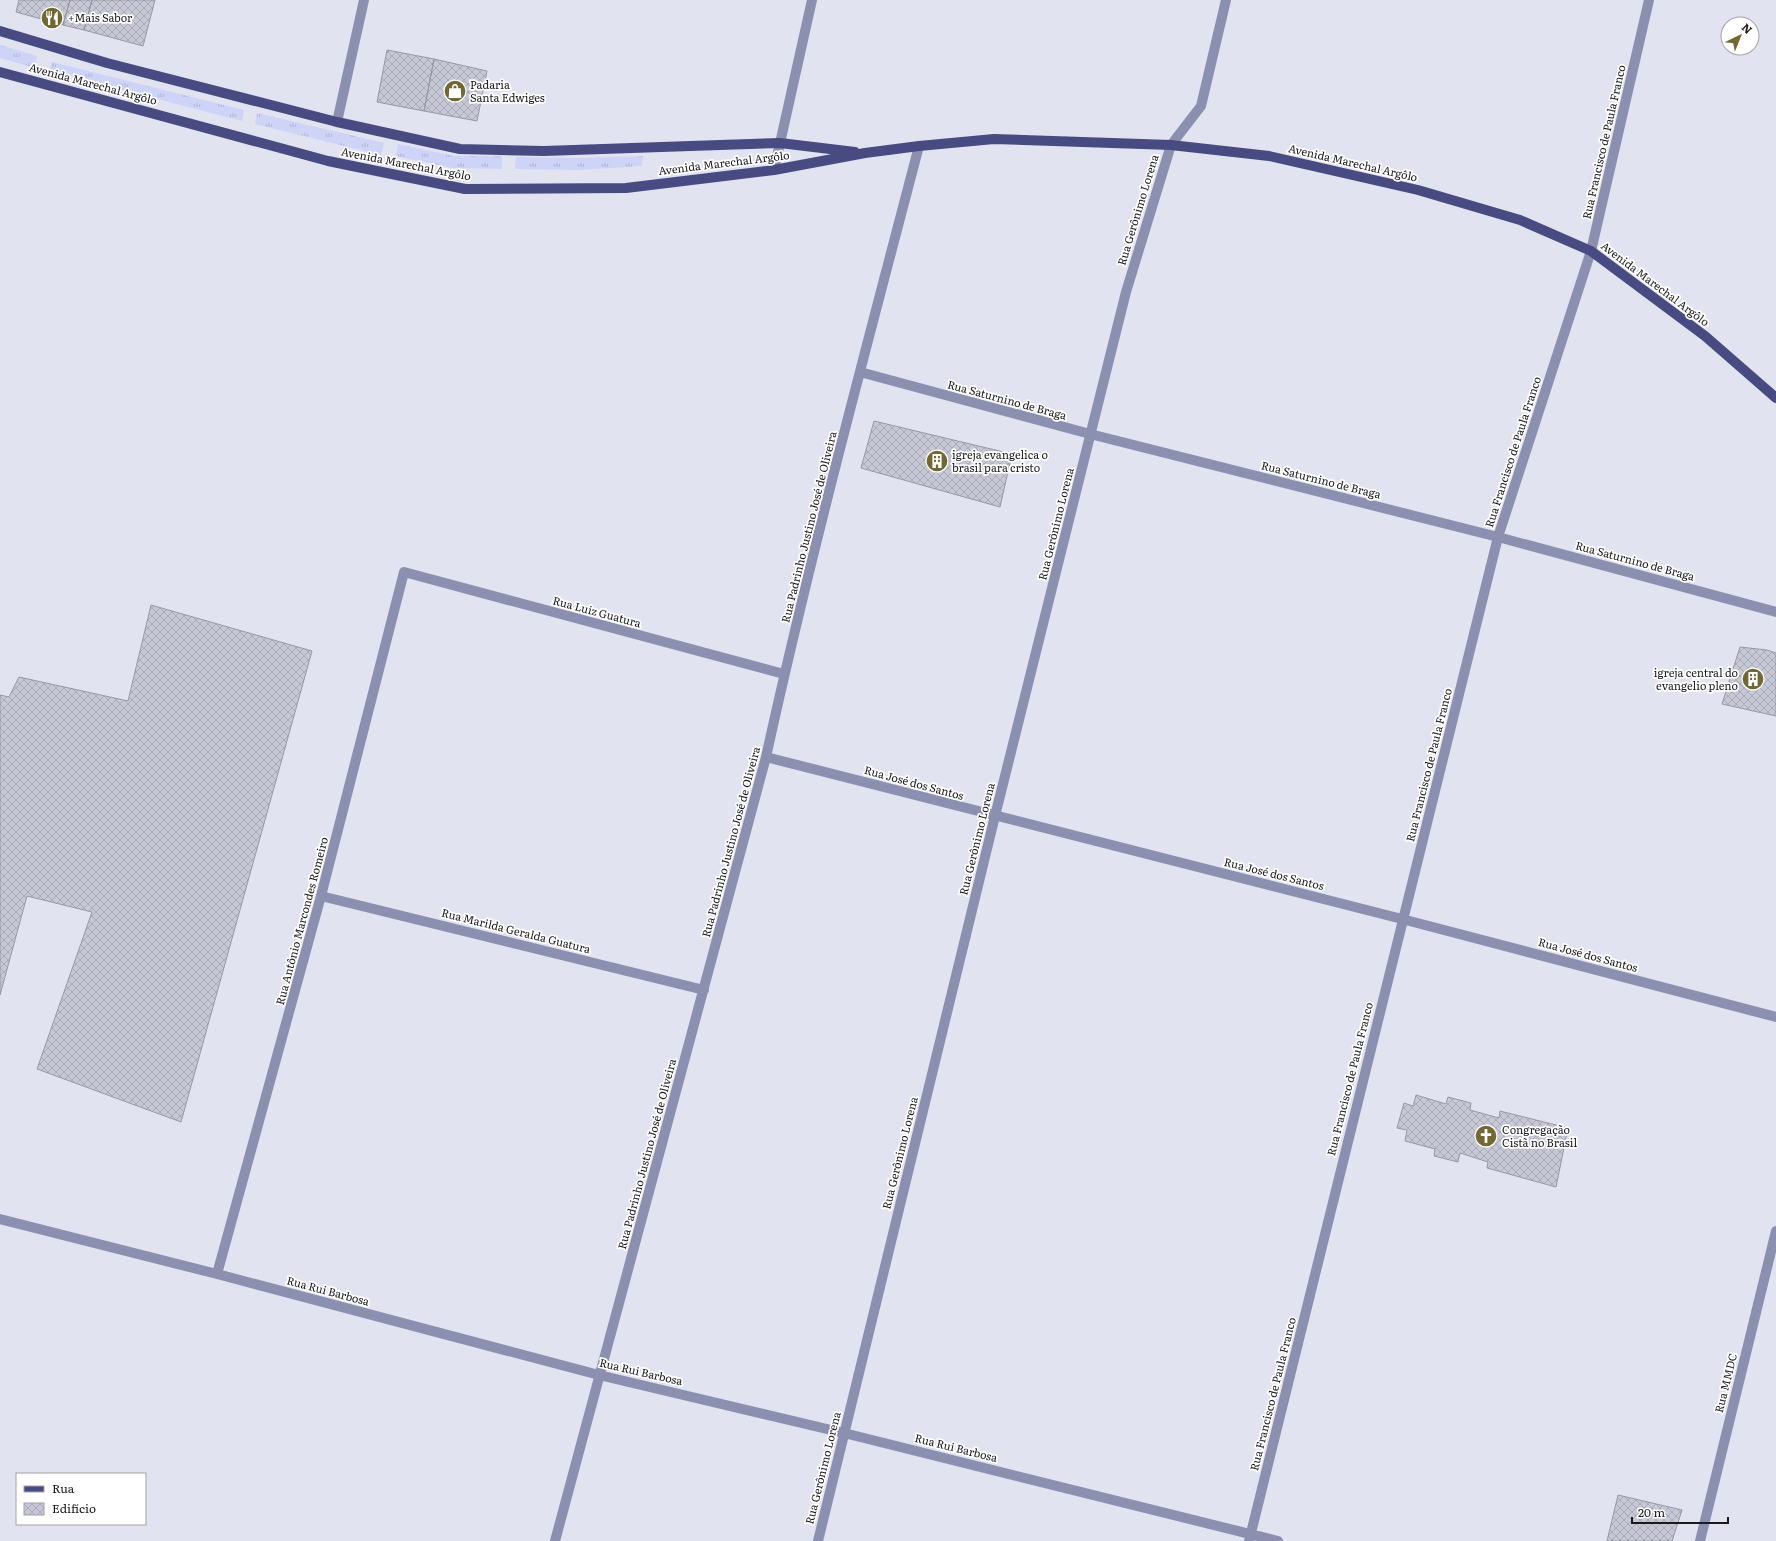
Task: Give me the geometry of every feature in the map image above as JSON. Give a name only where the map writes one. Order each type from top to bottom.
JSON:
[{"type":"main road","name":"Avenida Marechal Argôlo","points":[[0,31],[107,63],[336,122],[460,149],[544,151],[780,143],[865,153]]},
{"type":"main road","name":"Avenida Marechal Argôlo","points":[[0,72],[328,161],[465,189],[626,188],[774,170],[865,153],[994,139],[1171,145],[1269,156],[1418,190],[1520,220],[1591,251],[1705,336],[1776,398]]},
{"type":"street","points":[[336,122],[364,0]]},
{"type":"street","points":[[774,170],[812,0]]},
{"type":"street","points":[[1171,145],[1201,106],[1226,0]]},
{"type":"street","name":"Rua Francisco de Paula Franco","points":[[1250,1537],[1402,919],[1498,537],[1591,251],[1649,0]]},
{"type":"street","name":"Rua Gerônimo Lorena","points":[[818,1541],[1090,434],[1126,292],[1171,145]]},
{"type":"street","name":"Rua Padrinho Justino José de Oliveira","points":[[555,1541],[766,757],[784,674],[919,146]]},
{"type":"street","name":"Rua Saturnino de Braga","points":[[860,372],[1090,434],[1498,537],[1776,612]]},
{"type":"street","name":"Rua Luiz Guatura","points":[[404,572],[784,674]]},
{"type":"street","name":"Rua Antônio Marcondes Romeiro","points":[[217,1274],[322,896],[404,572]]},
{"type":"street","name":"Rua José dos Santos","points":[[766,757],[1402,919],[1776,1017]]},
{"type":"street","name":"Rua Marilda Geralda Guatura","points":[[322,896],[704,990]]},
{"type":"street","name":"Rua Rui Barbosa","points":[[0,1219],[217,1274],[599,1375],[844,1433],[1250,1537],[1278,1541]]},
{"type":"street","name":"Rua MMDC","points":[[1700,1541],[1776,1231]]},
{"type":"green space","points":[[0,45],[37,56],[35,68],[0,58]]},
{"type":"green space","points":[[52,62],[244,110],[242,121],[49,71]]},
{"type":"green space","points":[[257,113],[384,143],[381,155],[255,124]]},
{"type":"green space","points":[[398,144],[454,156],[502,156],[502,169],[452,168],[396,156]]},
{"type":"green space","points":[[643,156],[642,166],[579,170],[515,169],[516,157],[578,158]]},
{"type":"building","name":"+Mais Sabor","points":[[19,0],[70,0],[63,25],[16,12]]},
{"type":"building","points":[[70,0],[92,0],[84,30],[63,25]]},
{"type":"building","points":[[92,0],[155,0],[143,46],[84,30]]},
{"type":"building","points":[[387,50],[434,59],[424,111],[377,102]]},
{"type":"building","name":"Padaria Santa Edwiges","points":[[434,59],[487,71],[477,121],[424,111]]},
{"type":"building","name":"igreja evangelica o brasil para cristo","points":[[874,421],[1012,454],[1000,507],[861,468]]},
{"type":"building","points":[[151,605],[312,651],[181,1122],[37,1069],[92,912],[27,896],[0,995],[0,695],[9,697],[19,677],[128,701]]},
{"type":"building","name":"igreja central do evangelio pleno","points":[[1740,647],[1767,650],[1776,653],[1776,716],[1722,704]]},
{"type":"building","name":"Congregação Cistã no Brasil","points":[[1416,1095],[1446,1104],[1448,1097],[1471,1103],[1470,1110],[1499,1118],[1500,1111],[1568,1128],[1556,1187],[1487,1168],[1488,1162],[1460,1153],[1458,1162],[1434,1156],[1435,1149],[1405,1141],[1407,1130],[1397,1128],[1404,1103],[1413,1106]]},
{"type":"building","points":[[1618,1495],[1682,1510],[1672,1541],[1607,1541]]},
{"type":"place","name":"+Mais Sabor","points":[[52,18]]},
{"type":"place","name":"Padaria Santa Edwiges","points":[[455,91]]},
{"type":"place","name":"igreja evangelica o brasil para cristo","points":[[937,461]]},
{"type":"place","name":"igreja central do evangelio pleno","points":[[1753,679]]},
{"type":"place","name":"Congregação Cistã no Brasil","points":[[1486,1136]]}]
